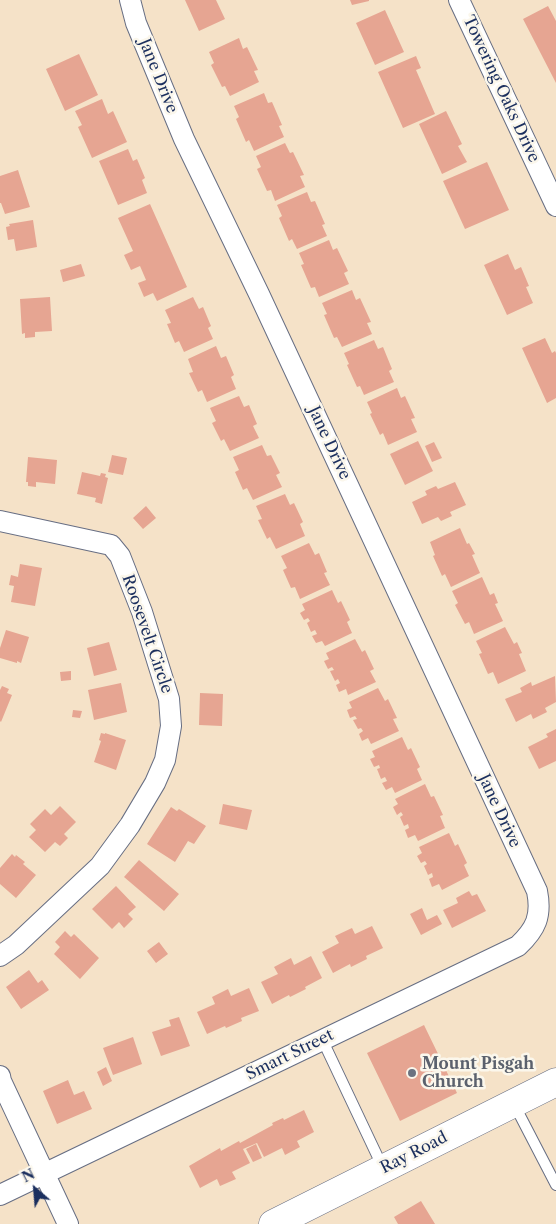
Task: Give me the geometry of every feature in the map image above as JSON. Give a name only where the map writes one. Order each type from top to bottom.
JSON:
[{"type":"street","name":"Jane Drive","points":[[130,0],[136,23],[184,138],[259,294],[534,884]]},
{"type":"street","name":"Towering Oaks Drive","points":[[459,0],[556,206]]},
{"type":"street","name":"Roosevelt Circle","points":[[0,521],[110,544],[120,556],[150,637],[169,699],[171,726],[165,760],[155,783],[130,825],[100,866],[16,945],[0,956]]},
{"type":"street","name":"Smart Street","points":[[0,1195],[518,946],[530,934],[538,919],[539,902],[534,884]]},
{"type":"street","points":[[0,1076],[68,1224]]},
{"type":"street","name":"Ray Road","points":[[273,1224],[556,1082]]},
{"type":"lane","points":[[322,1039],[383,1169]]},
{"type":"lane","points":[[514,1103],[556,1186]]},
{"type":"building","points":[[185,0],[216,0],[225,19],[199,31]]},
{"type":"building","points":[[350,0],[369,0],[369,1],[352,5]]},
{"type":"building","points":[[548,6],[556,21],[556,83],[523,19]]},
{"type":"building","points":[[385,10],[404,52],[375,65],[356,23]]},
{"type":"building","points":[[239,38],[243,49],[247,47],[258,70],[254,71],[259,82],[230,96],[225,86],[222,87],[211,65],[214,63],[209,52]]},
{"type":"building","points":[[79,54],[98,95],[65,111],[46,69]]},
{"type":"building","points":[[416,56],[421,68],[416,70],[435,114],[403,128],[378,72]]},
{"type":"building","points":[[264,93],[268,103],[272,102],[282,125],[279,126],[284,137],[254,151],[249,140],[246,142],[236,119],[239,117],[234,106]]},
{"type":"building","points":[[102,99],[108,114],[113,111],[127,142],[92,158],[78,127],[82,125],[75,111]]},
{"type":"building","points":[[446,111],[462,144],[458,146],[467,162],[442,174],[419,124]]},
{"type":"building","points":[[285,143],[290,153],[293,152],[304,175],[300,176],[305,187],[275,201],[271,190],[267,191],[257,169],[261,167],[256,156]]},
{"type":"building","points":[[128,149],[133,161],[137,159],[145,178],[142,180],[147,193],[118,205],[99,161]]},
{"type":"building","points":[[487,162],[509,210],[465,229],[443,181]]},
{"type":"building","points":[[18,170],[30,207],[5,214],[0,203],[0,176]]},
{"type":"building","points":[[307,192],[311,202],[315,201],[325,224],[322,225],[327,236],[297,249],[292,239],[289,241],[279,218],[282,216],[277,205]]},
{"type":"building","points":[[150,204],[187,287],[157,301],[153,293],[144,297],[138,283],[146,280],[140,266],[131,270],[124,255],[133,251],[118,218]]},
{"type":"building","points":[[33,220],[37,247],[16,251],[14,239],[8,240],[6,227],[10,226],[9,224]]},
{"type":"building","points":[[329,240],[333,250],[337,248],[348,271],[344,273],[349,284],[319,297],[315,287],[311,288],[301,265],[304,264],[299,253]]},
{"type":"building","points":[[508,254],[515,270],[521,267],[529,286],[526,287],[533,303],[507,315],[484,265]]},
{"type":"building","points":[[81,264],[85,276],[63,282],[60,270]]},
{"type":"building","points":[[352,290],[356,300],[360,298],[371,322],[367,323],[372,334],[342,347],[337,337],[334,338],[324,315],[327,314],[322,303]]},
{"type":"building","points":[[50,297],[52,331],[35,332],[35,337],[25,338],[25,333],[22,334],[20,299]]},
{"type":"building","points":[[193,297],[199,309],[203,307],[211,326],[208,328],[213,339],[184,352],[179,341],[175,343],[167,324],[171,323],[165,310]]},
{"type":"building","points":[[545,338],[552,353],[555,351],[556,353],[556,398],[547,403],[522,348]]},
{"type":"building","points":[[374,340],[378,349],[383,347],[392,369],[389,371],[394,382],[364,395],[360,386],[357,387],[344,353]]},
{"type":"building","points":[[216,346],[221,358],[226,356],[234,375],[231,377],[236,389],[207,402],[202,390],[198,392],[189,373],[193,372],[188,359]]},
{"type":"building","points":[[397,388],[401,398],[405,396],[415,418],[411,419],[417,432],[388,445],[383,433],[380,435],[370,414],[372,413],[367,402]]},
{"type":"building","points":[[239,396],[244,407],[249,405],[257,424],[253,426],[259,438],[230,451],[224,439],[221,441],[212,423],[216,421],[210,408]]},
{"type":"building","points":[[418,441],[433,471],[405,485],[390,454]]},
{"type":"building","points":[[434,442],[442,458],[432,462],[425,446]]},
{"type":"building","points":[[262,445],[267,456],[271,455],[280,473],[276,475],[282,487],[253,500],[247,488],[243,490],[235,472],[239,470],[233,457]]},
{"type":"building","points":[[112,455],[127,458],[123,475],[108,472]]},
{"type":"building","points":[[28,457],[57,460],[55,484],[36,482],[36,487],[28,486],[28,482],[26,482]]},
{"type":"building","points":[[82,472],[100,476],[101,473],[106,474],[105,477],[108,478],[102,504],[95,502],[96,498],[77,494]]},
{"type":"building","points":[[455,482],[466,505],[450,512],[452,516],[441,521],[438,517],[422,524],[412,502],[427,495],[425,491],[436,486],[438,489]]},
{"type":"building","points":[[285,494],[290,505],[294,503],[303,522],[300,524],[305,536],[276,549],[270,537],[267,539],[258,520],[262,519],[256,506]]},
{"type":"building","points":[[146,506],[156,518],[143,529],[133,518]]},
{"type":"building","points":[[460,528],[467,544],[469,543],[475,554],[472,555],[480,573],[451,587],[445,574],[442,576],[433,556],[435,555],[430,542]]},
{"type":"building","points":[[309,543],[315,555],[319,553],[327,572],[324,573],[330,585],[300,599],[295,587],[291,588],[283,570],[287,568],[281,556]]},
{"type":"building","points":[[20,564],[42,568],[35,606],[11,602],[14,586],[9,585],[11,575],[18,577]]},
{"type":"building","points":[[482,577],[490,595],[494,593],[498,603],[495,604],[503,621],[474,634],[469,622],[465,624],[455,605],[458,603],[452,591]]},
{"type":"building","points":[[332,590],[338,603],[341,601],[350,620],[347,622],[352,633],[325,646],[322,641],[316,643],[312,636],[317,634],[315,630],[311,632],[307,623],[310,621],[308,618],[304,620],[300,613],[305,610],[302,604]]},
{"type":"building","points":[[505,627],[514,644],[517,642],[522,653],[519,654],[526,671],[498,684],[493,672],[488,674],[479,654],[482,653],[476,641]]},
{"type":"building","points":[[6,630],[29,637],[21,663],[0,658],[0,648]]},
{"type":"building","points":[[355,639],[362,652],[365,650],[374,669],[370,671],[376,682],[348,695],[346,689],[339,692],[336,685],[340,683],[338,679],[335,681],[330,671],[334,670],[332,667],[328,669],[324,661],[329,659],[326,653]]},
{"type":"building","points":[[109,642],[117,670],[94,676],[87,648]]},
{"type":"building","points":[[71,671],[71,680],[61,681],[60,672]]},
{"type":"building","points":[[555,676],[556,702],[545,708],[547,712],[533,719],[531,714],[516,722],[505,699],[522,692],[520,688],[531,682],[532,686]]},
{"type":"building","points":[[121,683],[127,712],[94,720],[88,690]]},
{"type":"building","points":[[2,686],[9,689],[7,693],[12,695],[1,722],[0,690]]},
{"type":"building","points":[[378,688],[385,701],[388,699],[397,718],[393,719],[399,731],[371,744],[368,738],[362,741],[359,734],[363,731],[361,728],[358,729],[353,720],[357,719],[355,716],[350,718],[347,710],[352,708],[349,702]]},
{"type":"building","points":[[200,693],[223,694],[222,726],[199,725]]},
{"type":"building","points":[[73,710],[82,711],[80,718],[72,717]]},
{"type":"building","points":[[556,729],[556,761],[539,769],[528,747],[548,737],[546,734]]},
{"type":"building","points":[[101,733],[126,740],[116,770],[94,762],[101,741],[99,740]]},
{"type":"building","points":[[402,737],[408,750],[411,748],[420,767],[417,769],[422,780],[395,793],[392,787],[386,790],[382,783],[387,781],[385,777],[381,779],[377,769],[380,768],[379,765],[374,767],[370,759],[375,757],[372,751]]},
{"type":"building","points":[[425,784],[431,797],[434,796],[443,815],[440,816],[445,828],[418,841],[415,835],[408,838],[405,830],[409,828],[408,824],[404,826],[400,817],[403,815],[401,812],[397,815],[393,807],[398,804],[395,799]]},
{"type":"building","points":[[223,804],[252,810],[247,830],[219,824]]},
{"type":"building","points":[[60,806],[76,822],[64,834],[68,838],[60,846],[55,842],[45,852],[29,837],[36,830],[30,824],[45,809],[51,815]]},
{"type":"building","points":[[171,807],[177,811],[179,809],[206,826],[194,844],[188,841],[175,862],[147,844]]},
{"type":"building","points":[[449,833],[455,846],[458,844],[467,863],[464,865],[469,876],[442,890],[439,884],[432,887],[429,879],[433,877],[432,873],[428,875],[424,866],[427,864],[425,861],[421,863],[417,856],[422,853],[419,847]]},
{"type":"building","points":[[12,854],[25,862],[23,864],[36,875],[16,898],[0,884],[0,868]]},
{"type":"building","points":[[139,860],[179,894],[164,911],[124,877]]},
{"type":"building","points":[[116,886],[136,907],[128,914],[133,919],[124,928],[119,922],[112,929],[92,909]]},
{"type":"building","points":[[469,891],[472,896],[477,894],[486,911],[452,928],[443,910],[458,903],[456,898]]},
{"type":"building","points":[[422,908],[427,920],[437,915],[442,924],[421,935],[410,914]]},
{"type":"building","points":[[372,926],[383,948],[366,956],[367,959],[351,967],[350,964],[333,973],[322,952],[339,943],[335,936],[352,928],[355,934]]},
{"type":"building","points":[[65,931],[71,937],[74,934],[99,958],[80,979],[54,954],[60,947],[55,942]]},
{"type":"building","points":[[159,942],[168,954],[156,963],[147,951]]},
{"type":"building","points":[[311,956],[322,978],[305,987],[306,989],[272,1004],[261,982],[278,974],[274,967],[291,958],[294,965]]},
{"type":"building","points":[[29,970],[38,983],[42,980],[49,990],[21,1009],[6,987]]},
{"type":"building","points":[[249,988],[259,1011],[241,1018],[242,1021],[207,1034],[197,1012],[215,1004],[212,997],[228,989],[231,996]]},
{"type":"building","points":[[179,1017],[190,1046],[161,1056],[152,1032],[171,1026],[169,1020]]},
{"type":"building","name":"Mount Pisgah Church","points":[[424,1025],[457,1093],[400,1121],[367,1053]]},
{"type":"building","points":[[133,1037],[142,1064],[113,1075],[103,1048]]},
{"type":"building","points":[[106,1067],[112,1081],[103,1086],[97,1072]]},
{"type":"building","points":[[68,1080],[74,1095],[84,1091],[92,1109],[57,1124],[43,1091]]},
{"type":"building","points":[[304,1110],[314,1132],[297,1141],[300,1147],[285,1155],[282,1148],[264,1157],[257,1143],[243,1149],[250,1163],[232,1172],[236,1179],[220,1186],[217,1179],[200,1188],[189,1166],[220,1148],[221,1151],[239,1141],[240,1143],[273,1125],[272,1123],[283,1118],[284,1120]]},
{"type":"building","points":[[256,1144],[262,1158],[253,1162],[246,1149]]},
{"type":"building","points":[[421,1201],[435,1224],[398,1224],[394,1217]]},
{"type":"place","name":"Mount Pisgah Church","points":[[412,1073]]}]
